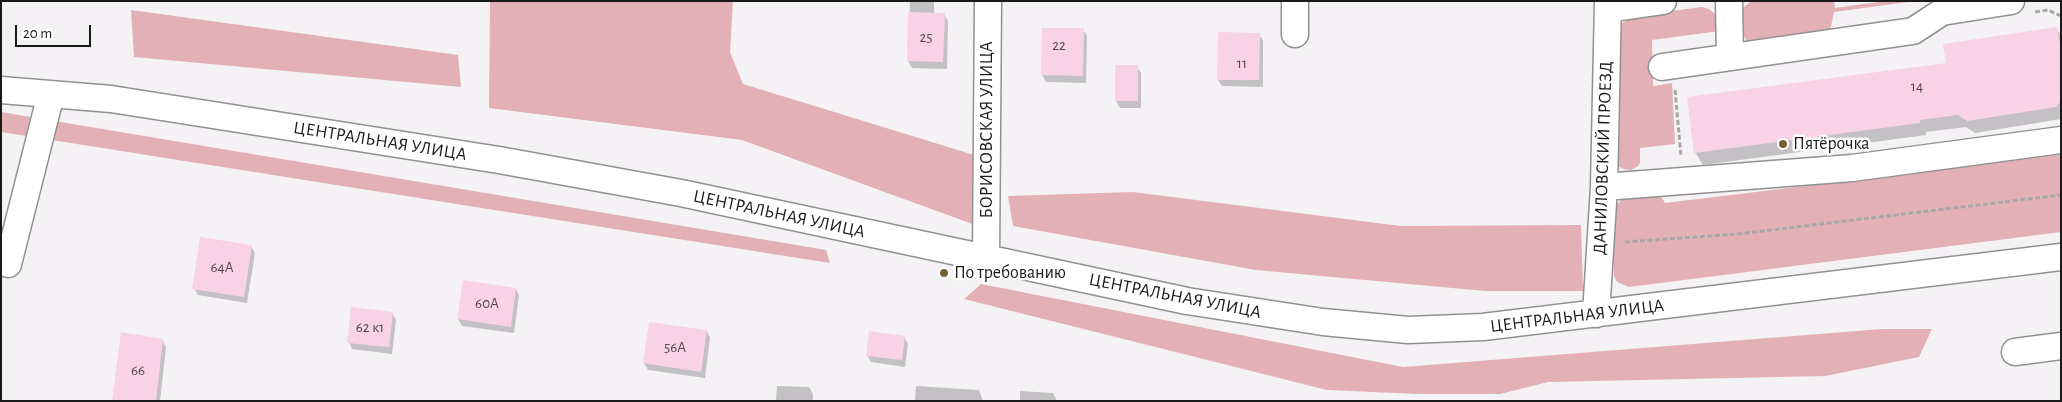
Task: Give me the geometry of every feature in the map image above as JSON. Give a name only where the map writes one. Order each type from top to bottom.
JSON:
[{"type":"street","name":"БОРИСОВСКАЯ УЛИЦА","points":[[986,258],[988,1]]},
{"type":"street","points":[[1295,1],[1295,34]]},
{"type":"street","points":[[1608,5],[1663,1]]},
{"type":"street","points":[[1729,1],[1730,57]]},
{"type":"street","name":"ДАНИЛОВСКИЙ ПРОЕЗД","points":[[1596,314],[1604,187],[1608,5]]},
{"type":"street","points":[[1669,76],[1730,57],[1912,31],[1942,12],[2020,7]]},
{"type":"street","name":"ЦЕНТРАЛЬНАЯ УЛИЦА","points":[[1,90],[111,99],[499,160],[681,194],[1187,301],[1332,323],[1408,330],[1482,327],[2061,257]]},
{"type":"street","points":[[8,264],[51,94]]},
{"type":"street","points":[[1604,187],[1852,168],[2061,140]]},
{"type":"street","points":[[2015,352],[2061,346]]},
{"type":"path","points":[[2020,7],[2048,10],[2061,16]]},
{"type":"path","points":[[1669,76],[1681,158],[1685,163]]},
{"type":"path","points":[[1600,243],[1738,234],[2061,195]]},
{"type":"shaded area","points":[[490,1],[733,1],[730,52],[743,84],[974,155],[978,226],[742,140],[489,108]]},
{"type":"shaded area","points":[[1751,1],[1834,1],[1835,8],[1885,1],[1916,1],[1834,12],[1830,31],[1748,43],[1743,34],[1741,14],[1743,8]]},
{"type":"shaded area","points":[[1702,7],[1709,9],[1715,14],[1720,31],[1652,40],[1653,86],[1672,83],[1675,144],[1640,148],[1640,163],[1638,166],[1631,170],[1623,169],[1617,165],[1617,32],[1621,24],[1633,16]]},
{"type":"shaded area","points":[[131,10],[458,55],[461,87],[134,57]]},
{"type":"shaded area","points":[[1,112],[826,250],[830,263],[1,132]]},
{"type":"shaded area","points":[[2061,155],[2061,232],[1629,287],[1617,282],[1614,276],[1612,216],[1614,208],[1625,196],[1658,191],[1665,203]]},
{"type":"shaded area","points":[[1133,192],[1401,226],[1581,225],[1583,291],[1485,291],[1256,270],[1013,226],[1008,196]]},
{"type":"shaded area","points":[[981,284],[1403,367],[1882,329],[1932,329],[1919,357],[1825,376],[1548,382],[1500,394],[1418,394],[1327,390],[964,299]]},
{"type":"building","points":[[908,12],[945,13],[943,62],[907,61]]},
{"type":"building","points":[[2057,27],[2061,52],[2061,101],[2056,107],[1967,121],[1958,115],[1920,120],[1920,123],[1694,153],[1687,97],[1946,63],[1943,44]]},
{"type":"building","points":[[1042,28],[1084,28],[1083,76],[1041,75]]},
{"type":"building","points":[[1218,32],[1260,33],[1259,80],[1217,80]]},
{"type":"building","points":[[1115,65],[1138,65],[1138,101],[1115,101]]},
{"type":"building","points":[[200,237],[252,245],[244,297],[192,289]]},
{"type":"building","points":[[463,280],[516,288],[511,327],[457,319]]},
{"type":"building","points":[[351,307],[393,312],[389,347],[347,343]]},
{"type":"building","points":[[649,322],[707,330],[701,372],[643,363]]},
{"type":"building","points":[[869,331],[905,336],[902,360],[866,356]]},
{"type":"building","points":[[121,332],[163,339],[156,401],[112,401]]},
{"type":"place","name":"Пятёрочка","points":[[1783,144]]},
{"type":"place","name":"По требованию","points":[[944,273]]}]
